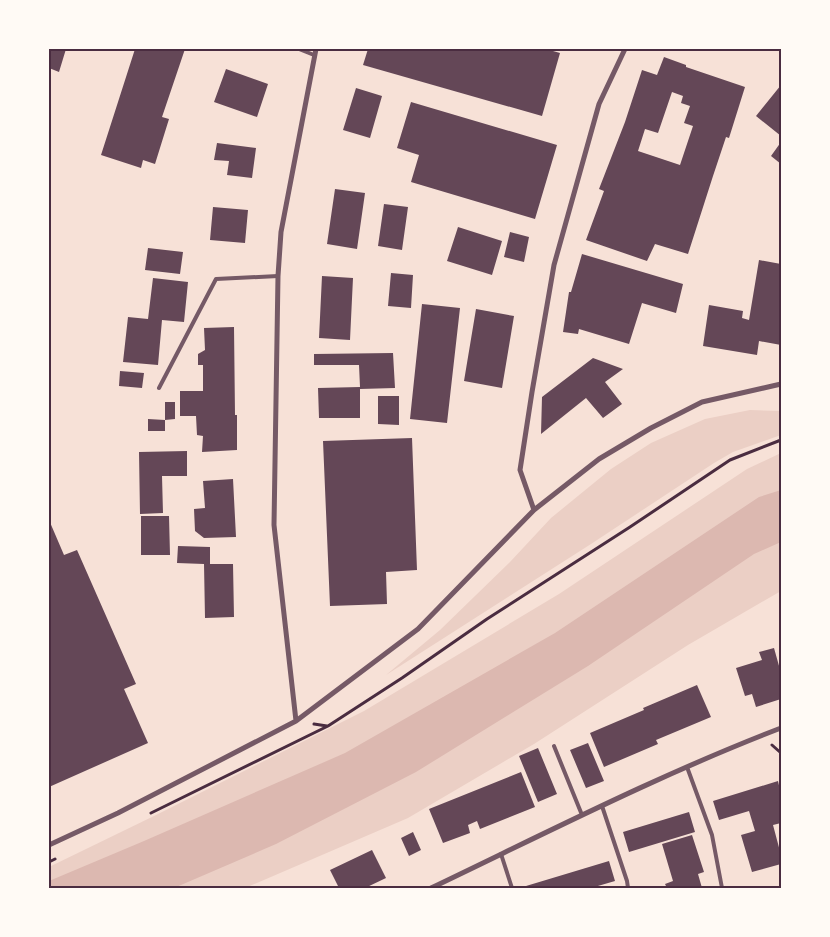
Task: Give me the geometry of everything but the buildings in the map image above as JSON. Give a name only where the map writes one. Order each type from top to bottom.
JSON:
[{"type":"street","points":[[296,721],[274,525],[278,276],[281,232],[316,49]]},
{"type":"street","points":[[534,510],[520,470],[554,265],[599,104],[626,49]]},
{"type":"street","points":[[49,845],[118,814],[296,721],[418,628],[534,510],[599,459],[651,428],[702,402],[781,384]]},
{"type":"street","points":[[431,888],[688,766],[781,728]]},
{"type":"lane","points":[[299,49],[314,55]]},
{"type":"lane","points":[[159,388],[216,279],[278,276]]},
{"type":"lane","points":[[554,746],[582,815]]},
{"type":"lane","points":[[688,766],[712,835],[722,888]]},
{"type":"lane","points":[[602,806],[628,888]]},
{"type":"lane","points":[[501,854],[512,888]]},
{"type":"path","points":[[151,814],[328,726],[730,460],[781,440]]},
{"type":"path","points":[[49,862],[57,858]]},
{"type":"shaded area","points":[[750,410],[781,411],[781,435],[733,452],[714,463],[386,675],[440,630],[510,562],[551,518],[611,469],[651,443],[705,419]]},
{"type":"shaded area","points":[[781,453],[781,591],[688,645],[534,744],[408,818],[245,888],[49,888],[49,867],[364,711],[559,594],[747,469]]},
{"type":"shaded area","points":[[781,490],[781,542],[754,554],[588,666],[416,772],[276,844],[174,888],[49,888],[49,881],[345,753],[555,633],[759,497]]}]
